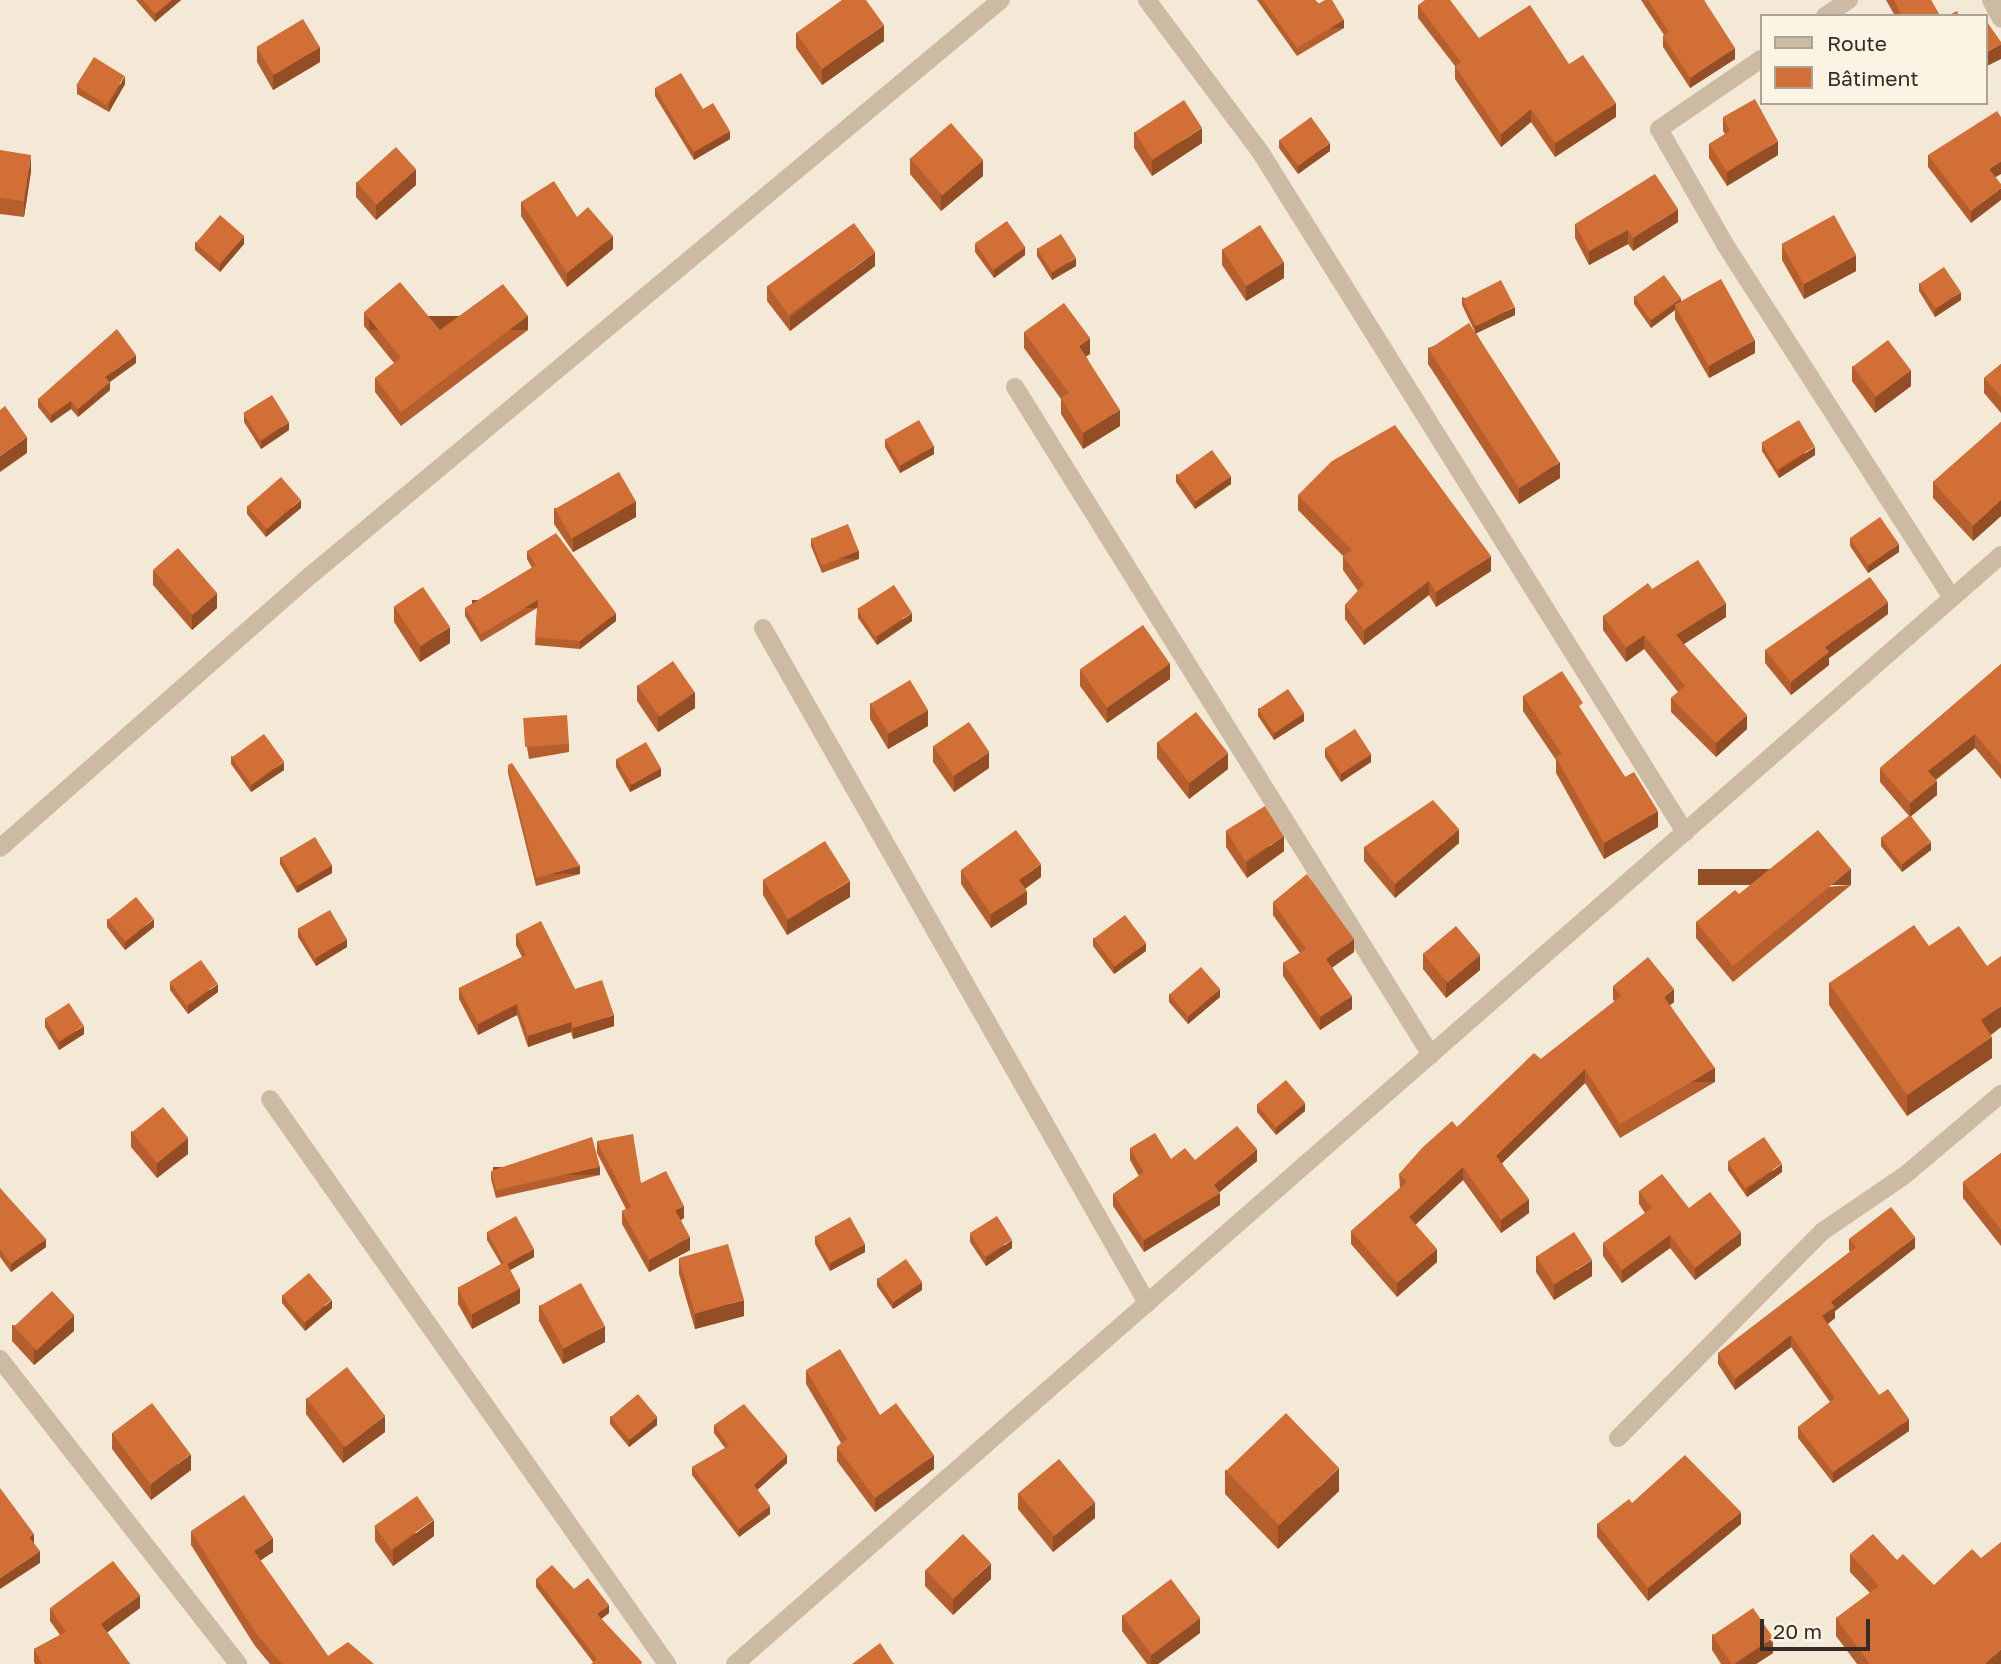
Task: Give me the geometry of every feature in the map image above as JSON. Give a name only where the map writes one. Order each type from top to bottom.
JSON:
[{"type":"street","points":[[0,848],[322,566],[1001,0]]},
{"type":"street","points":[[1147,0],[1261,153],[1685,832]]},
{"type":"street","points":[[1828,14],[1849,0]]},
{"type":"street","points":[[1991,0],[2001,19]]},
{"type":"street","points":[[1759,60],[1659,129],[1726,246],[1952,598]]},
{"type":"street","points":[[1015,387],[1431,1055]]},
{"type":"street","points":[[735,1664],[2001,555]]},
{"type":"street","points":[[763,628],[1147,1303]]},
{"type":"street","points":[[1618,1438],[1823,1231],[1905,1175],[2001,1094]]},
{"type":"street","points":[[270,1099],[667,1664]]},
{"type":"street","points":[[0,1359],[238,1664]]},
{"type":"building","points":[[143,0],[172,0],[155,14]]},
{"type":"building","points":[[842,0],[866,0],[884,25],[822,69],[796,33]]},
{"type":"building","points":[[1263,0],[1315,0],[1318,4],[1332,0],[1344,20],[1297,48]]},
{"type":"building","points":[[1425,0],[1450,0],[1479,38],[1530,5],[1569,64],[1583,55],[1616,103],[1555,143],[1531,109],[1501,134],[1455,66],[1461,62],[1418,5]]},
{"type":"building","points":[[1648,0],[1704,0],[1735,48],[1690,78],[1663,36],[1669,32]]},
{"type":"building","points":[[1894,0],[1931,0],[1939,14],[1901,14]]},
{"type":"building","points":[[303,19],[320,47],[274,75],[257,47]]},
{"type":"building","points":[[1987,22],[2001,42],[1987,52]]},
{"type":"building","points":[[94,57],[125,76],[107,105],[76,86]]},
{"type":"building","points":[[681,73],[703,109],[713,103],[730,131],[694,152],[655,88]]},
{"type":"building","points":[[1755,99],[1778,141],[1727,172],[1709,144],[1730,131],[1723,117]]},
{"type":"building","points":[[1184,100],[1202,128],[1152,160],[1135,132]]},
{"type":"building","points":[[1997,111],[2001,117],[2001,161],[1989,169],[2001,184],[2001,188],[1971,211],[1928,155]]},
{"type":"building","points":[[1311,117],[1330,143],[1298,166],[1279,140]]},
{"type":"building","points":[[951,123],[983,160],[942,195],[910,158]]},
{"type":"building","points":[[396,147],[416,169],[377,205],[357,182]]},
{"type":"building","points":[[0,150],[31,155],[24,201],[0,198]]},
{"type":"building","points":[[1655,174],[1678,209],[1633,238],[1628,230],[1589,251],[1575,224]]},
{"type":"building","points":[[554,181],[577,217],[588,207],[613,236],[567,273],[521,202]]},
{"type":"building","points":[[220,215],[244,236],[220,264],[196,243]]},
{"type":"building","points":[[1834,215],[1856,255],[1804,284],[1782,244]]},
{"type":"building","points":[[1007,221],[1025,247],[993,270],[975,243]]},
{"type":"building","points":[[854,223],[875,252],[789,315],[767,286]]},
{"type":"building","points":[[1260,225],[1284,262],[1246,286],[1222,250]]},
{"type":"building","points":[[1061,234],[1076,258],[1052,273],[1037,249]]},
{"type":"building","points":[[1944,267],[1961,292],[1936,309],[1919,284]]},
{"type":"building","points":[[1664,275],[1681,298],[1651,320],[1634,297]]},
{"type":"building","points":[[1721,279],[1755,340],[1709,366],[1675,305]]},
{"type":"building","points":[[1501,280],[1515,307],[1476,326],[1463,300]]},
{"type":"building","points":[[400,282],[440,330],[503,284],[528,316],[401,412],[375,378],[401,358],[364,312]]},
{"type":"building","points":[[1064,303],[1090,338],[1079,346],[1120,410],[1083,433],[1061,398],[1069,393],[1024,332]]},
{"type":"building","points":[[1469,323],[1559,462],[1519,488],[1429,349]]},
{"type":"building","points":[[117,329],[136,355],[105,377],[110,382],[78,409],[71,401],[51,415],[38,399]]},
{"type":"building","points":[[1888,340],[1911,370],[1876,397],[1853,366]]},
{"type":"building","points":[[2001,364],[2001,397],[1984,378]]},
{"type":"building","points":[[272,395],[289,422],[260,440],[243,413]]},
{"type":"building","points":[[5,406],[27,437],[0,456],[0,410]]},
{"type":"building","points":[[919,420],[934,446],[900,465],[885,440]]},
{"type":"building","points":[[1799,420],[1815,447],[1777,469],[1761,443]]},
{"type":"building","points":[[2001,422],[2001,500],[1973,526],[1933,482]]},
{"type":"building","points":[[1395,425],[1491,556],[1436,592],[1429,581],[1364,630],[1345,605],[1364,584],[1343,556],[1352,550],[1298,495],[1332,461]]},
{"type":"building","points":[[1212,450],[1231,476],[1196,501],[1177,475]]},
{"type":"building","points":[[619,472],[636,501],[572,538],[555,509]]},
{"type":"building","points":[[281,477],[301,500],[267,529],[247,507]]},
{"type":"building","points":[[1880,517],[1899,544],[1869,565],[1850,538]]},
{"type":"building","points":[[848,524],[859,551],[822,566],[811,539]]},
{"type":"building","points":[[556,533],[616,613],[580,641],[535,637],[538,600],[481,634],[465,608],[536,565],[527,551]]},
{"type":"building","points":[[178,548],[217,593],[192,615],[153,570]]},
{"type":"building","points":[[1698,560],[1726,603],[1676,635],[1747,715],[1716,743],[1671,698],[1685,686],[1644,635],[1626,648],[1603,616],[1648,583],[1652,589]]},
{"type":"building","points":[[1870,577],[1888,602],[1825,647],[1829,652],[1791,682],[1765,650]]},
{"type":"building","points":[[894,585],[912,613],[875,637],[857,609]]},
{"type":"building","points":[[423,587],[450,627],[421,646],[394,607]]},
{"type":"building","points":[[1143,625],[1170,664],[1107,708],[1080,669]]},
{"type":"building","points":[[673,661],[695,692],[660,717],[638,686]]},
{"type":"building","points":[[2001,664],[2001,765],[1975,734],[1928,771],[1937,781],[1910,803],[1880,768]]},
{"type":"building","points":[[1562,671],[1583,703],[1579,706],[1625,777],[1634,772],[1658,811],[1604,843],[1556,757],[1562,754],[1523,696]]},
{"type":"building","points":[[910,680],[928,710],[889,734],[871,704]]},
{"type":"building","points":[[1288,689],[1304,713],[1274,733],[1258,709]]},
{"type":"building","points":[[1196,712],[1228,753],[1189,783],[1157,742]]},
{"type":"building","points":[[567,715],[569,744],[525,747],[523,718]]},
{"type":"building","points":[[969,722],[989,752],[953,776],[933,746]]},
{"type":"building","points":[[1355,729],[1371,754],[1341,774],[1325,749]]},
{"type":"building","points":[[264,734],[284,762],[252,785],[232,758]]},
{"type":"building","points":[[646,742],[661,768],[632,785],[617,759]]},
{"type":"building","points":[[512,763],[580,866],[536,878],[508,765]]},
{"type":"building","points":[[1433,800],[1459,829],[1395,884],[1364,847]]},
{"type":"building","points":[[1265,806],[1284,837],[1245,861],[1226,830]]},
{"type":"building","points":[[1910,815],[1931,842],[1902,865],[1881,838]]},
{"type":"building","points":[[1016,830],[1041,864],[1019,880],[1027,891],[991,914],[961,870]]},
{"type":"building","points":[[1818,830],[1851,869],[1733,966],[1696,922],[1735,890],[1739,894]]},
{"type":"building","points":[[315,837],[332,865],[298,886],[281,858]]},
{"type":"building","points":[[825,841],[850,881],[788,920],[763,880]]},
{"type":"building","points":[[1307,874],[1354,939],[1326,959],[1352,996],[1320,1017],[1283,963],[1306,949],[1273,902]]},
{"type":"building","points":[[136,897],[154,919],[126,941],[108,920]]},
{"type":"building","points":[[330,910],[347,939],[315,958],[298,928]]},
{"type":"building","points":[[1125,915],[1146,943],[1115,966],[1094,938]]},
{"type":"building","points":[[541,921],[575,989],[602,980],[614,1015],[573,1028],[571,1022],[528,1036],[517,1004],[478,1024],[459,988],[526,955],[516,934]]},
{"type":"building","points":[[1914,925],[1929,946],[1959,926],[1987,966],[2001,956],[2001,1006],[1981,1020],[1992,1037],[1907,1095],[1829,983]]},
{"type":"building","points":[[1456,926],[1480,955],[1447,983],[1423,954]]},
{"type":"building","points":[[1648,957],[1674,989],[1664,997],[1715,1068],[1620,1124],[1585,1069],[1496,1156],[1529,1199],[1501,1220],[1463,1167],[1409,1217],[1437,1249],[1397,1283],[1351,1231],[1407,1182],[1399,1174],[1422,1148],[1452,1121],[1457,1127],[1534,1053],[1541,1059],[1621,996],[1613,986]]},
{"type":"building","points":[[201,960],[218,984],[187,1006],[170,982]]},
{"type":"building","points":[[1201,967],[1220,989],[1188,1016],[1169,995]]},
{"type":"building","points":[[69,1003],[84,1026],[59,1041],[45,1019]]},
{"type":"building","points":[[1286,1080],[1305,1103],[1276,1127],[1257,1104]]},
{"type":"building","points":[[163,1107],[188,1138],[157,1163],[132,1132]]},
{"type":"building","points":[[1237,1126],[1257,1149],[1214,1185],[1220,1193],[1144,1240],[1113,1194],[1144,1172],[1130,1148],[1155,1133],[1171,1159],[1185,1148],[1195,1160]]},
{"type":"building","points":[[633,1134],[641,1183],[666,1171],[684,1206],[675,1210],[690,1237],[649,1260],[622,1211],[631,1207],[597,1141]]},
{"type":"building","points":[[592,1137],[600,1167],[496,1190],[491,1171]]},
{"type":"building","points":[[1764,1137],[1782,1164],[1745,1188],[1728,1162]]},
{"type":"building","points":[[2001,1153],[2001,1230],[1963,1182]]},
{"type":"building","points":[[1662,1174],[1689,1208],[1710,1192],[1741,1232],[1695,1268],[1670,1235],[1622,1270],[1603,1243],[1652,1208],[1639,1191]]},
{"type":"building","points":[[0,1188],[46,1239],[11,1264],[0,1249]]},
{"type":"building","points":[[1891,1207],[1915,1237],[1831,1302],[1835,1307],[1822,1316],[1879,1395],[1888,1389],[1909,1419],[1833,1472],[1798,1427],[1835,1398],[1791,1335],[1735,1379],[1718,1353],[1856,1247],[1849,1239]]},
{"type":"building","points":[[516,1216],[534,1249],[507,1264],[487,1232]]},
{"type":"building","points":[[997,1216],[1012,1240],[985,1257],[970,1233]]},
{"type":"building","points":[[850,1217],[865,1244],[830,1264],[815,1236]]},
{"type":"building","points":[[1574,1232],[1592,1260],[1554,1284],[1536,1257]]},
{"type":"building","points":[[728,1244],[744,1300],[695,1314],[679,1258]]},
{"type":"building","points":[[906,1259],[922,1282],[893,1302],[877,1279]]},
{"type":"building","points":[[506,1262],[520,1288],[472,1314],[457,1288]]},
{"type":"building","points":[[309,1273],[331,1300],[305,1322],[282,1295]]},
{"type":"building","points":[[581,1283],[605,1326],[564,1349],[540,1306]]},
{"type":"building","points":[[52,1291],[75,1315],[36,1351],[14,1326]]},
{"type":"building","points":[[840,1349],[880,1415],[896,1403],[934,1455],[875,1498],[837,1447],[847,1439],[806,1370]]},
{"type":"building","points":[[347,1367],[385,1416],[345,1447],[307,1398]]},
{"type":"building","points":[[638,1394],[657,1417],[630,1440],[610,1417]]},
{"type":"building","points":[[152,1403],[191,1454],[151,1484],[112,1433]]},
{"type":"building","points":[[744,1404],[787,1455],[754,1485],[770,1506],[739,1529],[692,1467],[729,1446],[714,1425]]},
{"type":"building","points":[[1286,1413],[1339,1468],[1279,1525],[1226,1471]]},
{"type":"building","points":[[1685,1455],[1741,1512],[1648,1588],[1597,1524],[1629,1499],[1632,1503]]},
{"type":"building","points":[[1059,1459],[1095,1502],[1054,1536],[1018,1493]]},
{"type":"building","points":[[0,1488],[34,1534],[29,1537],[40,1551],[0,1578]]},
{"type":"building","points":[[244,1495],[273,1538],[254,1551],[328,1656],[348,1642],[374,1664],[282,1664],[255,1632],[191,1531]]},
{"type":"building","points":[[417,1496],[434,1520],[391,1550],[374,1526]]},
{"type":"building","points":[[963,1534],[991,1563],[953,1599],[926,1570]]},
{"type":"building","points":[[1873,1534],[1897,1560],[1903,1554],[1934,1585],[1972,1549],[1981,1558],[2001,1542],[2001,1649],[1985,1664],[1870,1664],[1836,1618],[1879,1586],[1850,1554]]},
{"type":"building","points":[[113,1561],[140,1595],[101,1624],[130,1664],[42,1664],[34,1649],[66,1632],[50,1608]]},
{"type":"building","points":[[552,1565],[574,1589],[588,1578],[609,1605],[597,1614],[642,1662],[640,1664],[591,1664],[597,1659],[536,1579]]},
{"type":"building","points":[[1171,1579],[1200,1618],[1152,1655],[1122,1616]]},
{"type":"building","points":[[1753,1608],[1773,1638],[1732,1664],[1712,1635]]},
{"type":"building","points":[[880,1643],[894,1664],[852,1664]]}]
